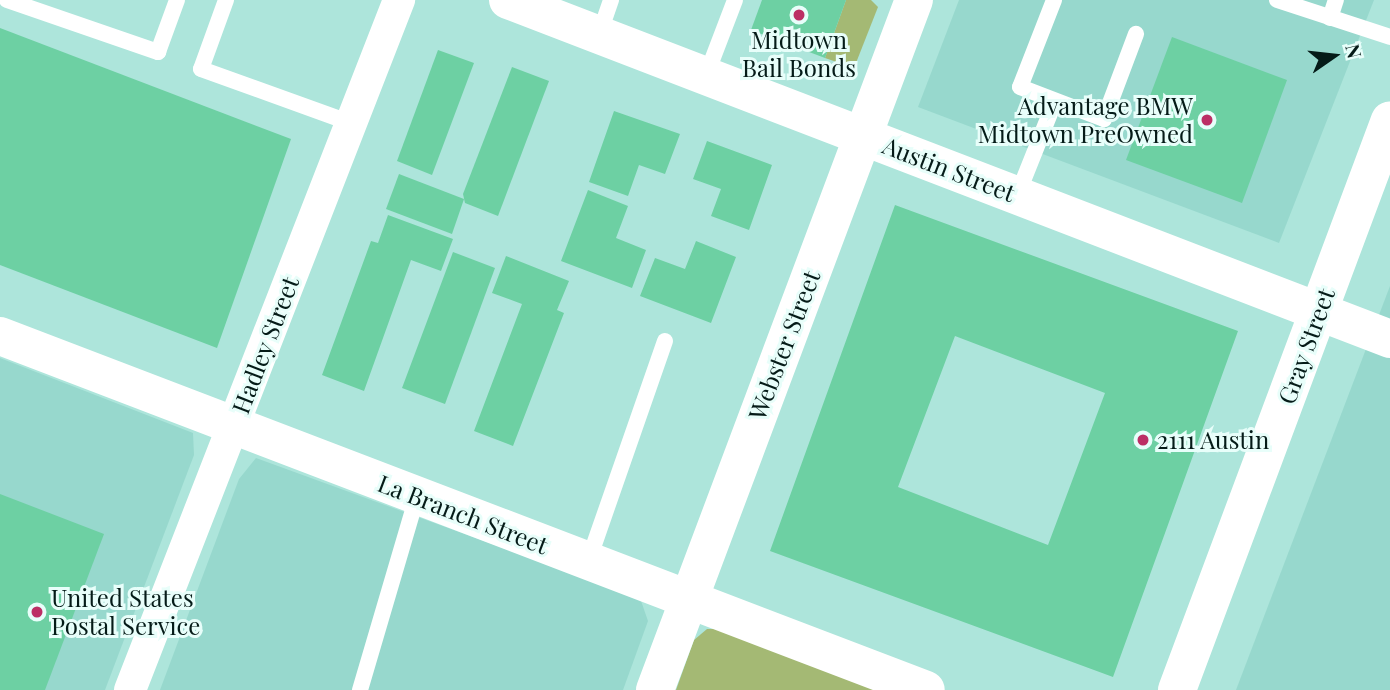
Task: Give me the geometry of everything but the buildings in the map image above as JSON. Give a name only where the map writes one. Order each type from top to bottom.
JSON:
[{"type":"street","name":"Hadley Street","points":[[130,690],[399,0]]},
{"type":"street","name":"Austin Street","points":[[508,0],[605,17],[706,76],[1390,338]]},
{"type":"street","name":"Webster Street","points":[[655,690],[914,0]]},
{"type":"street","name":"Gray Street","points":[[1177,690],[1390,120]]},
{"type":"street","name":"La Branch Street","points":[[0,336],[926,690]]},
{"type":"lane","points":[[8,0],[158,52],[177,0]]},
{"type":"lane","points":[[226,0],[201,69],[351,123]]},
{"type":"lane","points":[[706,76],[735,0]]},
{"type":"lane","points":[[1054,0],[1020,87],[1104,120],[1136,34]]},
{"type":"lane","points":[[1277,0],[1390,37]]},
{"type":"lane","points":[[1330,18],[1336,0]]},
{"type":"lane","points":[[1017,196],[1055,101]]},
{"type":"lane","points":[[588,562],[665,341]]},
{"type":"lane","points":[[360,690],[417,496]]},
{"type":"shaded area","points":[[846,0],[871,0],[878,7],[854,68],[825,58]]},
{"type":"shaded area","points":[[959,0],[1374,0],[1279,243],[918,107]]},
{"type":"shaded area","points":[[1390,286],[1390,690],[1236,690]]},
{"type":"shaded area","points":[[0,358],[193,433],[194,455],[105,690],[0,690]]},
{"type":"shaded area","points":[[256,458],[640,598],[648,621],[623,690],[160,690],[239,479]]},
{"type":"shaded area","points":[[707,629],[720,629],[888,690],[676,690],[694,640]]},
{"type":"place","name":"Midtown Bail Bonds","points":[[799,15]]},
{"type":"place","name":"Advantage BMW Midtown PreOwned","points":[[1207,120]]},
{"type":"place","name":"2111 Austin","points":[[1143,440]]},
{"type":"place","name":"United States Postal Service","points":[[37,612]]}]
